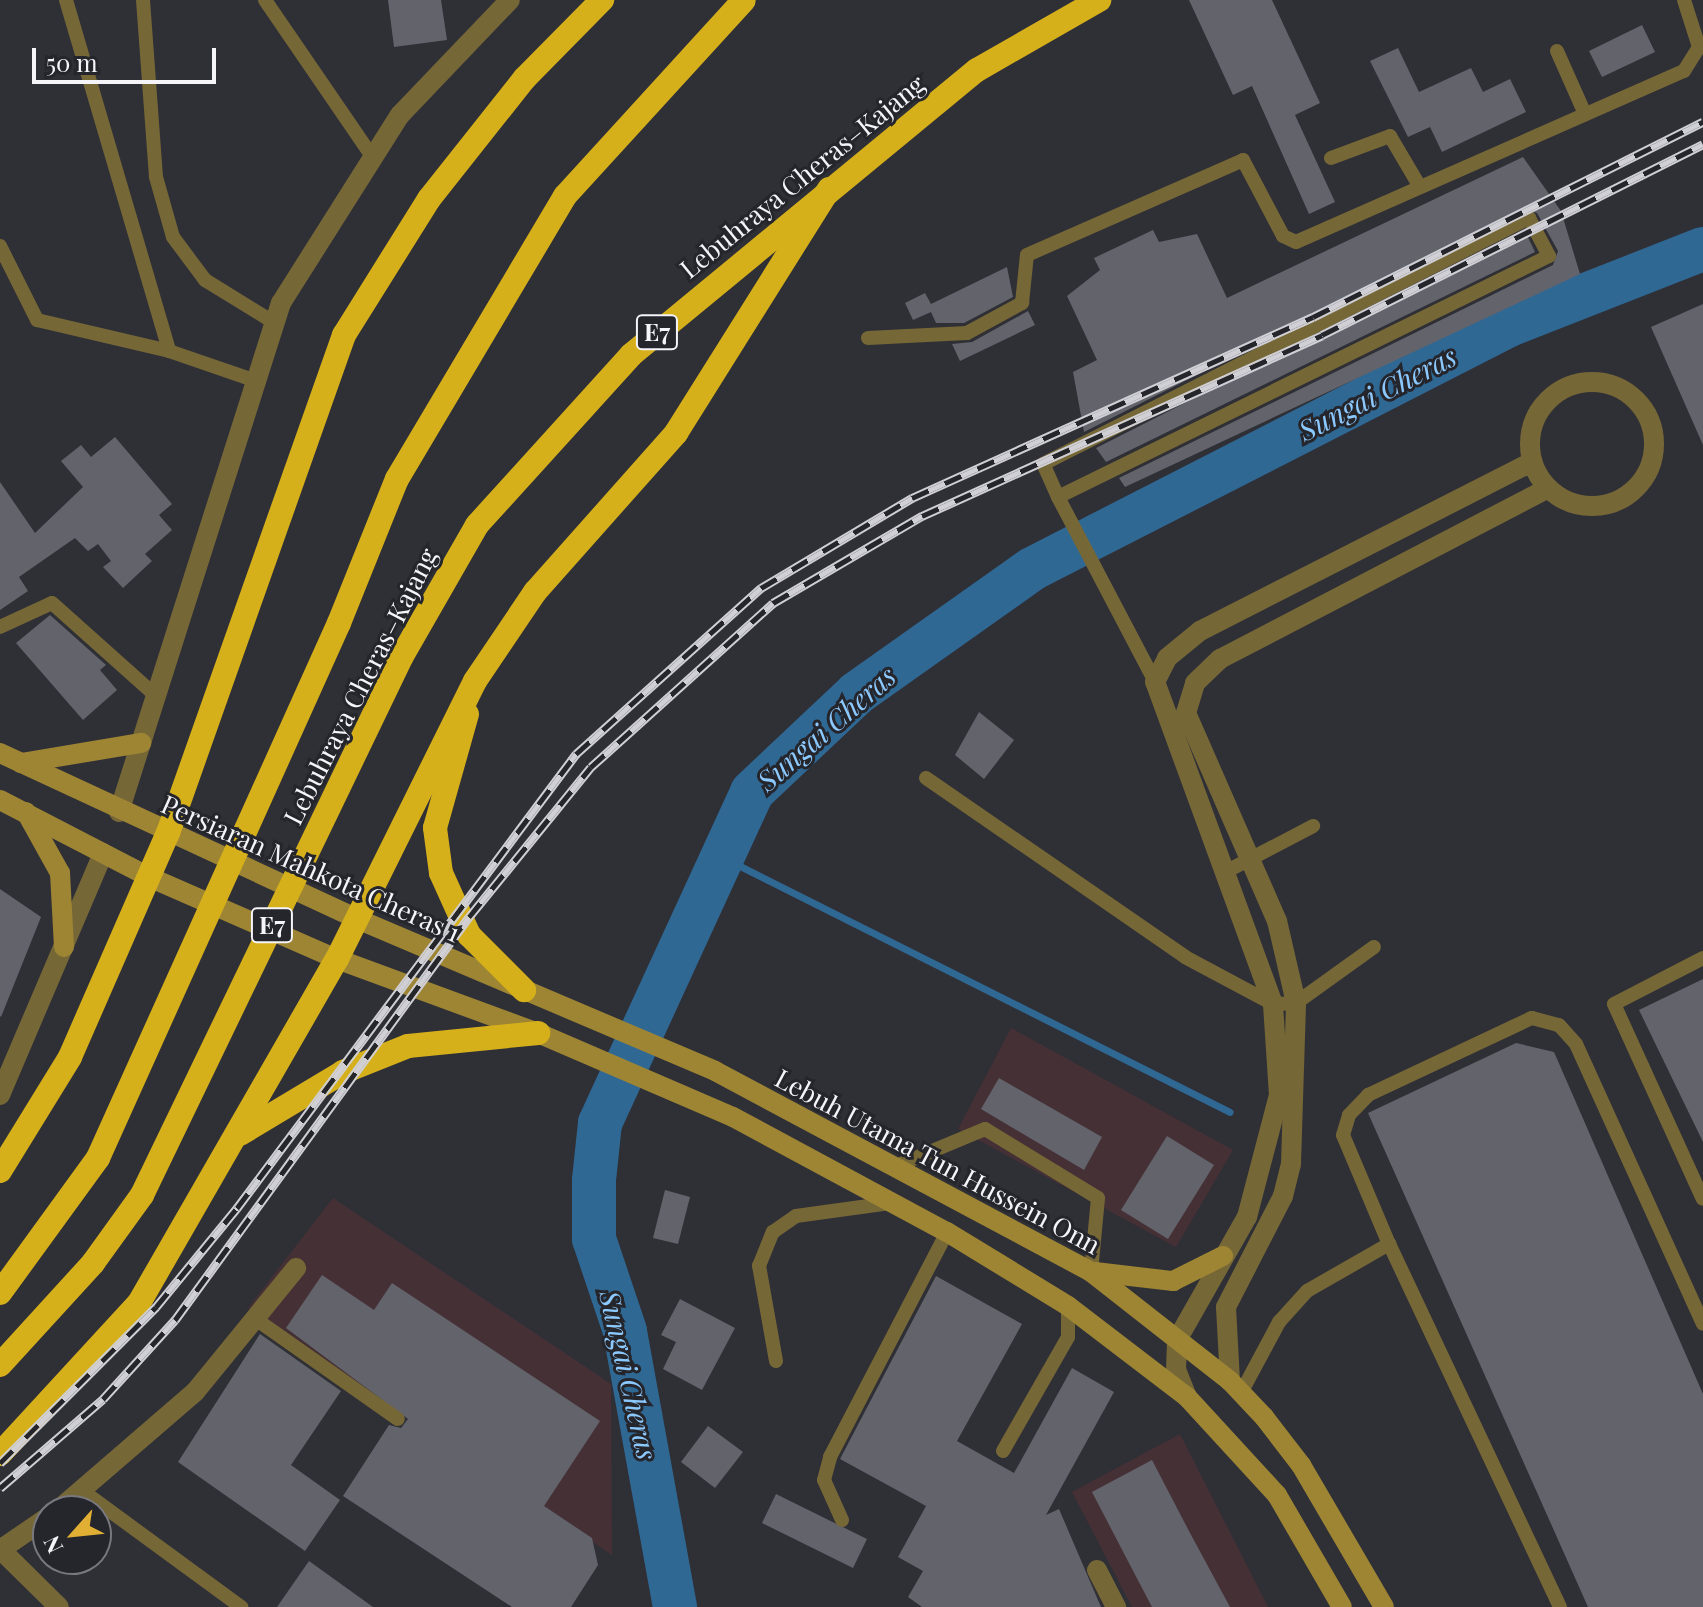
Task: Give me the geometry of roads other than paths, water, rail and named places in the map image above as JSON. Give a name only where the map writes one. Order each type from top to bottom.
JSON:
[{"type":"highway","points":[[0,1171],[70,1057],[168,833],[344,335],[429,199],[525,78],[602,0]]},
{"type":"highway","name":"Lebuhraya Cheras–Kajang","points":[[0,1293],[98,1158],[339,623],[397,479],[565,196],[744,0]]},
{"type":"highway","name":"Lebuhraya Cheras–Kajang","points":[[0,1365],[93,1263],[142,1195],[439,584],[517,475],[631,355],[829,189],[977,70],[1099,0]]},
{"type":"highway","points":[[0,1454],[139,1303],[240,1134],[337,959],[475,681],[535,592],[676,433],[829,189]]},
{"type":"highway","points":[[475,681],[435,828],[441,873],[469,935],[524,990]]},
{"type":"highway","points":[[240,1134],[343,1072],[408,1046],[538,1033]]},
{"type":"main road","points":[[21,763],[141,743]]},
{"type":"main road","name":"Persiaran Mahkota Cheras 1","points":[[0,753],[119,812],[355,918],[604,1024]]},
{"type":"main road","points":[[0,800],[25,810],[149,877],[337,959],[538,1033],[653,1083],[947,1232],[1068,1306],[1187,1397],[1277,1495],[1342,1607]]},
{"type":"main road","points":[[25,810],[60,873],[64,947]]},
{"type":"main road","name":"Lebuh Utama Tun Hussein Onn","points":[[604,1024],[901,1164],[1091,1272],[1236,1387],[1301,1465],[1384,1607]]},
{"type":"main road","points":[[1091,1272],[1173,1281],[1223,1256]]},
{"type":"street","points":[[119,812],[275,323],[372,156],[400,115],[510,0]]},
{"type":"street","points":[[1602,383],[1638,403],[1654,442],[1651,463],[1629,494],[1592,507],[1548,488],[1532,462],[1534,421],[1561,390],[1602,383]]},
{"type":"street","points":[[1187,1397],[1176,1370],[1177,1340],[1264,1172],[1279,1095],[1273,1004],[1229,870],[1155,682],[1167,658],[1200,631],[1532,462]]},
{"type":"street","points":[[1236,1387],[1226,1307],[1283,1196],[1291,1164],[1296,1003],[1291,961],[1186,713],[1195,683],[1220,659],[1548,488]]},
{"type":"street","points":[[0,1095],[103,853]]},
{"type":"street","points":[[80,1495],[195,1392],[257,1320],[296,1268]]},
{"type":"street","points":[[32,1528],[1,1550],[59,1607]]},
{"type":"street","points":[[1097,1570],[1116,1607]]},
{"type":"lane","points":[[66,0],[169,351]]},
{"type":"lane","points":[[143,0],[156,177],[173,237],[205,280],[275,323]]},
{"type":"lane","points":[[265,0],[372,156]]},
{"type":"lane","points":[[868,338],[967,333],[1022,303],[1027,255],[1243,160],[1288,242],[1585,114],[1694,61],[1699,47],[1684,0]]},
{"type":"lane","points":[[1557,51],[1585,114]]},
{"type":"lane","points":[[1331,158],[1390,136],[1420,187]]},
{"type":"lane","points":[[1058,497],[1549,256],[1529,218],[1043,464],[1072,529],[1100,586],[1155,682]]},
{"type":"lane","points":[[0,246],[37,320],[169,351],[256,381]]},
{"type":"lane","points":[[0,627],[52,603],[156,696]]},
{"type":"lane","points":[[926,778],[1185,957],[1273,1004],[1296,1003],[1374,947]]},
{"type":"lane","points":[[1229,870],[1313,826]]},
{"type":"lane","points":[[1703,958],[1614,1004],[1703,1199]]},
{"type":"lane","points":[[1560,1607],[1389,1244],[1343,1135],[1349,1115],[1368,1095],[1532,1018],[1546,1022],[1576,1044],[1703,1324]]},
{"type":"lane","points":[[901,1164],[985,1129],[1098,1198],[1091,1272]]},
{"type":"lane","points":[[776,1361],[759,1266],[773,1232],[796,1216],[890,1203]]},
{"type":"lane","points":[[842,1520],[824,1480],[830,1457],[947,1232]]},
{"type":"lane","points":[[1236,1387],[1279,1322],[1307,1291],[1389,1244]]},
{"type":"lane","points":[[1003,1451],[1068,1337],[1068,1306]]},
{"type":"lane","points":[[257,1320],[398,1419]]},
{"type":"lane","points":[[84,1492],[241,1607]]},
{"type":"waterway","name":"Sungai Cheras","points":[[675,1607],[625,1331],[594,1239],[594,1180],[600,1123],[752,792],[857,693],[1032,569],[1509,325],[1703,249]]},
{"type":"waterway","points":[[722,857],[1230,1112]]},
{"type":"railway","points":[[0,1463],[156,1307],[237,1208],[576,754],[761,588],[912,498],[1313,317],[1703,122]]},
{"type":"railway","points":[[0,1488],[103,1399],[175,1320],[469,917],[591,767],[773,603],[922,516],[1322,335],[1703,144]]}]
